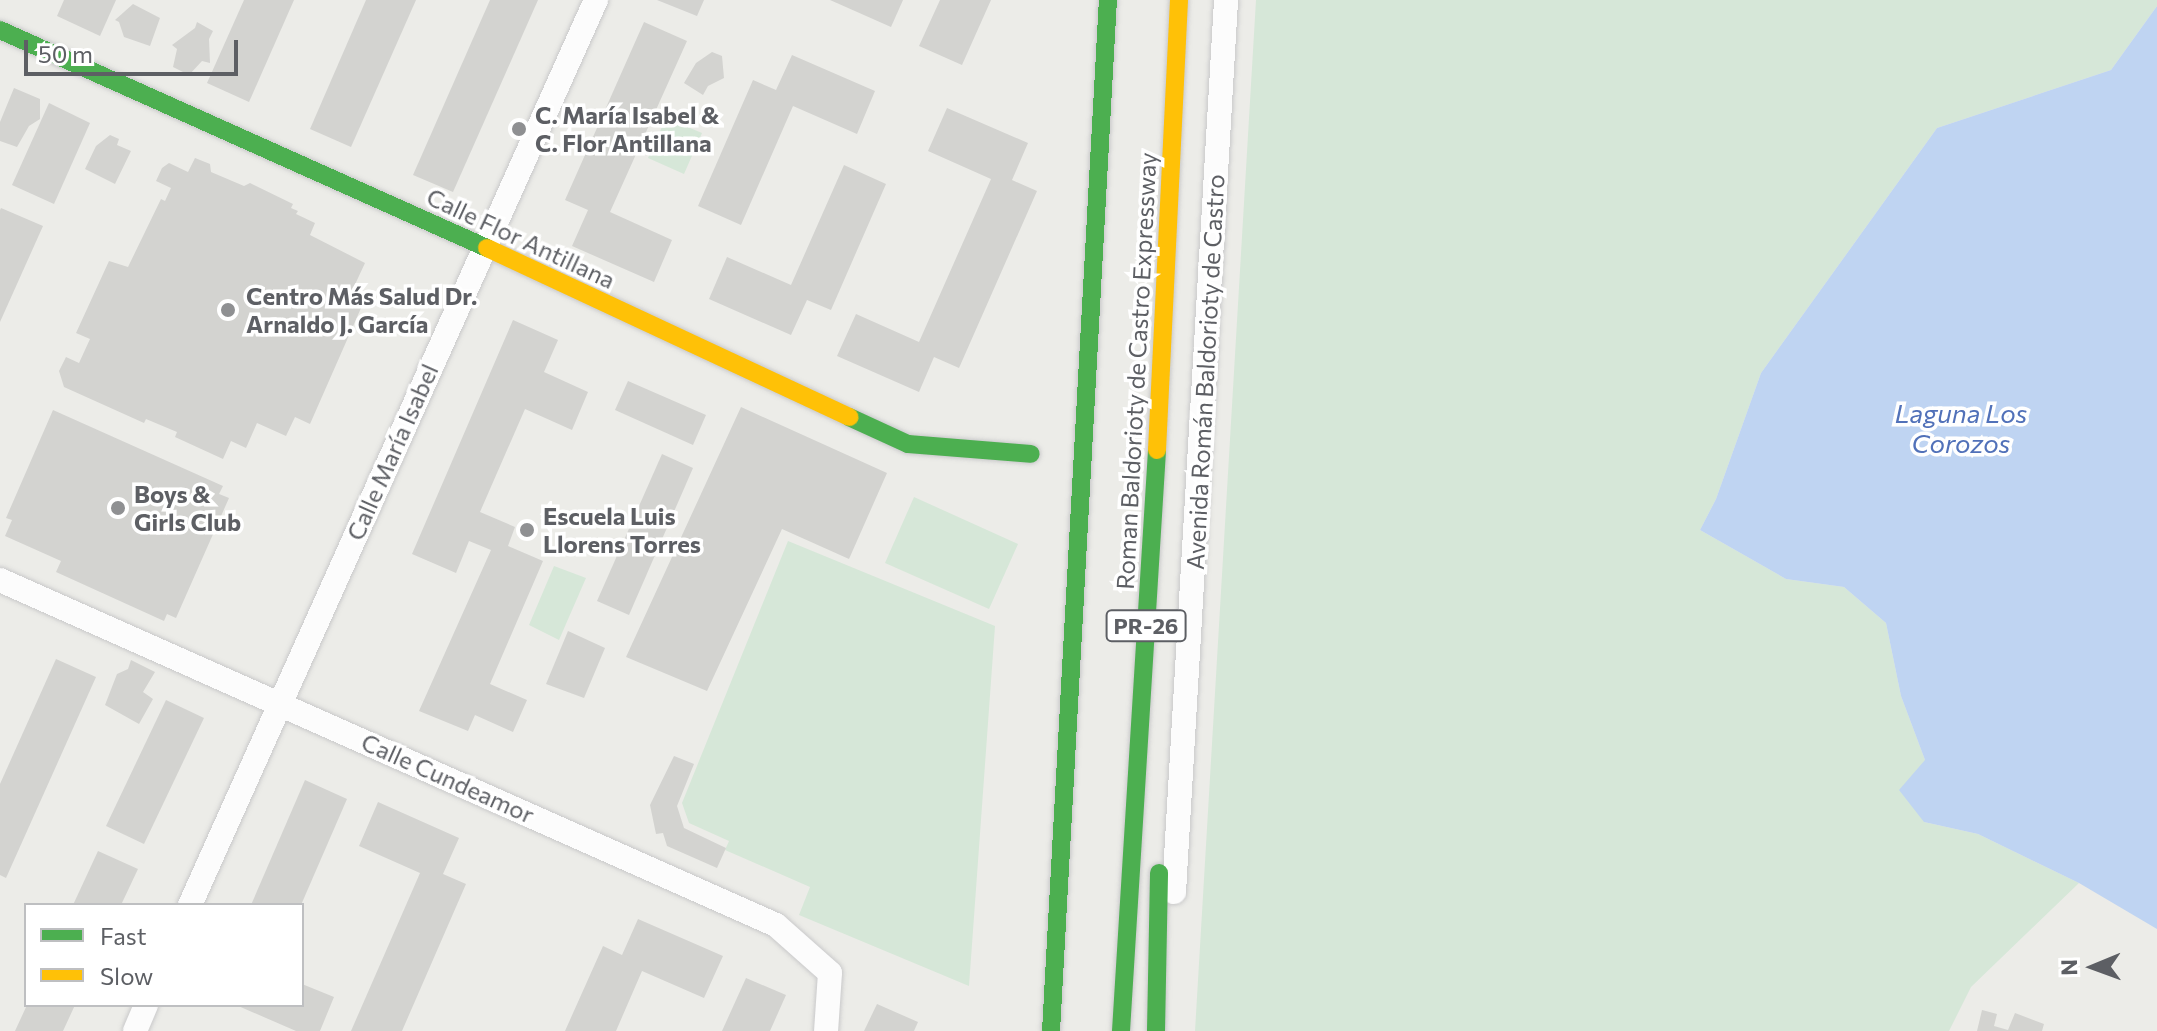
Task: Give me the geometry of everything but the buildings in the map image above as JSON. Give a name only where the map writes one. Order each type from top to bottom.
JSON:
[{"type":"main road","name":"Roman Baldorioty de Castro Expressway","points":[[1051,1031],[1108,0]]},
{"type":"main road","name":"Roman Baldorioty de Castro Expressway","points":[[1121,1031],[1154,508],[1179,0]]},
{"type":"main road","name":"Calle Flor Antillana","points":[[0,30],[485,247],[908,444],[1031,454]]},
{"type":"main road","points":[[1154,508],[1163,668]]},
{"type":"main road","points":[[1156,1031],[1161,794]]},
{"type":"street","name":"Calle María Isabel","points":[[191,903],[596,0]]},
{"type":"street","name":"Avenida Román Baldorioty de Castro","points":[[1165,1031],[1226,0]]},
{"type":"street","name":"Calle Cundeamor","points":[[0,580],[776,925],[830,973],[826,1031]]},
{"type":"street","points":[[135,1031],[145,1007]]},
{"type":"green space","points":[[1256,0],[2157,0],[2157,6],[2111,70],[1937,128],[1761,373],[1716,499],[1700,530],[1786,579],[1844,587],[1886,623],[1901,696],[1925,760],[1924,822],[1978,834],[2079,883],[1971,987],[1949,1031],[1195,1031]]},
{"type":"green space","points":[[666,118],[702,133],[684,174],[648,158]]},
{"type":"green space","points":[[914,497],[1018,544],[989,609],[885,563]]},
{"type":"green space","points":[[788,541],[995,626],[969,986],[799,915],[810,887],[725,850],[729,841],[689,823],[682,803]]},
{"type":"green space","points":[[554,566],[586,578],[559,640],[529,625]]},
{"type":"water","name":"Laguna Los Corozos","points":[[2157,6],[2157,929],[2079,883],[1978,834],[1924,822],[1899,790],[1925,760],[1901,696],[1886,623],[1844,587],[1786,579],[1700,530],[1716,499],[1761,373],[1937,128],[2111,70]]},
{"type":"traffic: fast","points":[[1051,1031],[1108,0]]},
{"type":"traffic: fast","points":[[0,30],[487,248]]},
{"type":"traffic: fast","points":[[849,417],[908,444],[1031,454]]},
{"type":"traffic: fast","points":[[1121,1031],[1157,450]]},
{"type":"traffic: fast","points":[[1156,1031],[1159,873]]},
{"type":"traffic: slow","points":[[1157,450],[1179,0]]},
{"type":"traffic: slow","points":[[487,248],[849,417]]},
{"type":"place","name":"C. María Isabel & C. Flor Antillana","points":[[519,129]]},
{"type":"place","name":"Centro Más Salud Dr. Arnaldo J. García","points":[[228,310]]},
{"type":"place","name":"Boys & Girls Club","points":[[118,508]]},
{"type":"place","name":"Escuela Luis Llorens Torres","points":[[527,530]]}]
